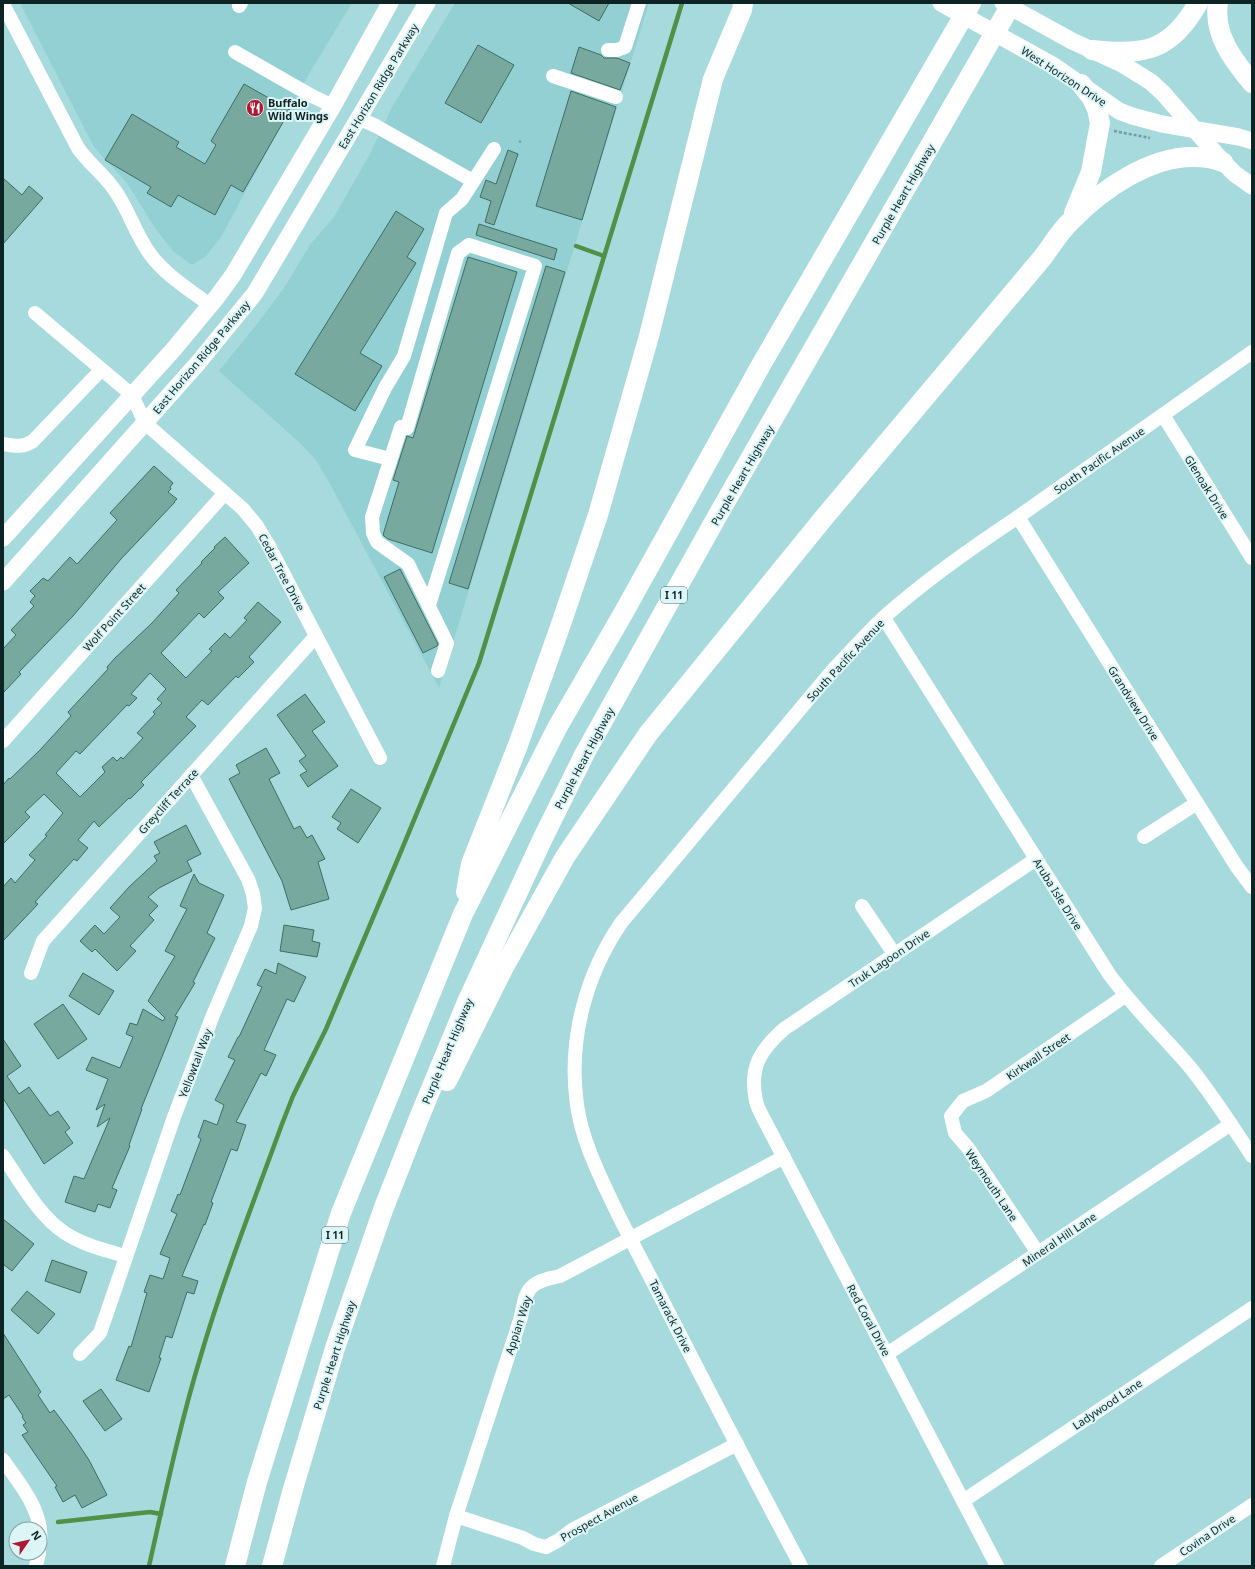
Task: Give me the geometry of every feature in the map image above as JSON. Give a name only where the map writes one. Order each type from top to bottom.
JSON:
[{"type":"highway","name":"I 11","points":[[235,1566],[257,1482],[341,1213],[463,914],[497,844],[557,728],[628,605],[761,365],[971,3]]},
{"type":"highway","name":"Purple Heart Highway","points":[[272,1566],[293,1489],[335,1348],[383,1210],[467,1002],[542,840],[585,752],[719,514],[1012,3]]},
{"type":"highway","points":[[1092,50],[1119,53],[1134,52],[1162,44],[1170,39],[1180,29],[1192,14],[1198,3]]},
{"type":"highway","points":[[1218,3],[1218,22],[1226,48],[1252,83]]},
{"type":"highway","points":[[463,914],[471,864],[521,738],[598,515],[649,336],[714,79],[744,5]]},
{"type":"highway","points":[[1070,222],[1091,172],[1100,123],[1097,109],[1092,98],[1081,84]]},
{"type":"highway","points":[[383,1210],[488,1000],[565,857],[640,746],[703,665],[827,514],[1043,257],[1070,222],[1109,188],[1135,173],[1155,164],[1189,157],[1209,158],[1223,162]]},
{"type":"main road","points":[[3,538],[132,395],[210,305],[233,275],[333,106],[390,3]]},
{"type":"main road","name":"East Horizon Ridge Parkway","points":[[3,582],[222,336],[255,293],[427,3]]},
{"type":"main road","name":"West Horizon Drive","points":[[941,3],[1054,66],[1120,111],[1132,116],[1194,130],[1239,137],[1252,141]]},
{"type":"main road","points":[[1002,3],[1072,40],[1122,64],[1151,82],[1163,93],[1223,162],[1235,174],[1252,186]]},
{"type":"main road","points":[[333,106],[358,118]]},
{"type":"street","points":[[608,50],[617,50],[625,46],[639,3]]},
{"type":"street","points":[[3,4],[78,148],[86,160],[117,192],[150,254],[161,266],[210,305]]},
{"type":"street","points":[[235,52],[312,96],[333,106]]},
{"type":"street","points":[[553,76],[616,97]]},
{"type":"street","points":[[358,118],[376,126],[474,181]]},
{"type":"street","points":[[390,459],[355,450],[385,388],[404,356],[446,213],[462,199],[494,149]]},
{"type":"street","points":[[428,605],[535,266],[468,245],[458,254],[407,428],[401,427],[372,517],[377,542],[408,564],[428,605],[447,643],[438,671]]},
{"type":"street","points":[[34,313],[132,395]]},
{"type":"street","name":"South Pacific Avenue","points":[[575,1056],[581,1012],[585,996],[604,951],[621,923],[832,671],[864,637],[913,592],[984,540],[1252,352]]},
{"type":"street","points":[[3,444],[26,446],[101,370]]},
{"type":"street","name":"Cedar Tree Drive","points":[[132,395],[145,423],[242,509],[257,526],[269,546],[380,758]]},
{"type":"street","name":"Glenoak Drive","points":[[1162,415],[1252,558]]},
{"type":"street","name":"Wolf Point Street","points":[[3,741],[224,493]]},
{"type":"street","name":"Grandview Drive","points":[[1018,517],[1237,867],[1252,888]]},
{"type":"street","name":"Aruba Isle Drive","points":[[884,618],[1109,974],[1125,996],[1190,1068],[1231,1124],[1252,1156]]},
{"type":"street","name":"Greycliff Terrace","points":[[31,973],[43,941],[316,636]]},
{"type":"street","name":"Yellowtail Way","points":[[80,1354],[100,1333],[125,1256],[174,1117],[251,926],[255,908],[253,894],[248,878],[191,775]]},
{"type":"street","points":[[1144,837],[1197,803]]},
{"type":"street","name":"Truk Lagoon Drive","points":[[755,1069],[760,1055],[768,1043],[784,1029],[1036,859]]},
{"type":"street","points":[[862,906],[895,955]]},
{"type":"street","name":"Kirkwall Street","points":[[951,1116],[963,1101],[986,1091],[1125,996]]},
{"type":"street","name":"Tamarack Drive","points":[[575,1056],[577,1104],[589,1152],[630,1238],[801,1566]]},
{"type":"street","name":"Red Coral Drive","points":[[755,1069],[754,1085],[756,1102],[997,1566]]},
{"type":"street","name":"Weymouth Lane","points":[[951,1116],[955,1133],[968,1148],[1038,1253]]},
{"type":"street","name":"Mineral Hill Lane","points":[[887,1354],[1231,1124]]},
{"type":"street","points":[[3,1156],[39,1208],[64,1233],[92,1246],[125,1256]]},
{"type":"street","name":"Appian Way","points":[[444,1566],[456,1516],[521,1317],[524,1299],[531,1286],[543,1280],[560,1276],[784,1157]]},
{"type":"street","name":"Ladywood Lane","points":[[963,1501],[1252,1308]]},
{"type":"street","name":"Prospect Avenue","points":[[456,1516],[546,1547],[559,1540],[572,1530],[737,1444]]},
{"type":"street","points":[[3,1460],[34,1508],[39,1521]]},
{"type":"street","name":"Covina Drive","points":[[1161,1566],[1178,1561],[1252,1505]]},
{"type":"path","points":[[1110,131],[1154,139]]},
{"type":"shaded area","points":[[20,3],[352,3],[310,72],[221,237],[206,256],[192,265],[174,252],[157,231],[127,183],[94,147]]},
{"type":"shaded area","points":[[455,3],[649,3],[439,688],[328,480],[315,459],[300,443],[219,371],[261,319],[284,288],[310,245],[334,217],[370,154],[391,109]]},
{"type":"building","points":[[568,3],[609,3],[599,21]]},
{"type":"building","points":[[478,45],[514,65],[481,123],[445,103]]},
{"type":"building","points":[[579,47],[601,55],[604,58],[617,58],[630,63],[620,90],[571,73]]},
{"type":"building","points":[[244,84],[290,110],[243,192],[231,185],[215,215],[178,195],[171,207],[147,193],[151,187],[105,160],[132,114],[179,142],[176,147],[205,164],[216,145],[211,141]]},
{"type":"building","points":[[571,91],[616,107],[582,220],[536,206]]},
{"type":"building","points":[[508,150],[518,154],[494,225],[485,222],[491,201],[480,197],[486,180],[496,184]]},
{"type":"building","points":[[3,178],[22,195],[29,186],[43,198],[3,244]]},
{"type":"building","points":[[396,211],[424,229],[407,257],[416,263],[360,353],[382,366],[355,411],[295,374]]},
{"type":"building","points":[[479,224],[557,249],[554,260],[476,235]]},
{"type":"building","points":[[468,257],[517,272],[432,553],[388,539],[383,535],[399,482],[393,480],[407,436],[413,438]]},
{"type":"building","points":[[546,266],[565,272],[468,589],[449,583]]},
{"type":"building","points":[[154,466],[173,483],[168,492],[177,499],[121,559],[73,616],[19,672],[21,674],[3,693],[3,649],[16,635],[11,630],[34,606],[30,602],[35,596],[30,591],[43,578],[48,581],[70,557],[77,564],[79,562],[117,520],[110,513]]},
{"type":"building","points":[[225,537],[249,563],[218,592],[224,598],[204,618],[199,613],[161,653],[186,678],[212,651],[209,649],[225,633],[230,638],[247,620],[244,618],[258,602],[281,622],[249,657],[254,662],[238,678],[236,676],[208,705],[202,700],[186,717],[196,726],[141,782],[144,785],[99,827],[94,821],[78,840],[88,848],[77,861],[74,859],[35,902],[38,904],[3,941],[3,887],[11,878],[15,883],[35,860],[29,855],[47,836],[45,835],[63,813],[44,794],[25,812],[30,817],[3,844],[3,785],[40,750],[71,716],[68,712],[108,669],[107,667],[115,658],[152,623],[179,593],[176,590],[202,563],[201,562],[215,548],[214,547]],"holes":[[[150,673],[166,689],[157,699],[162,703],[153,712],[155,714],[137,733],[143,738],[123,759],[121,757],[117,761],[113,757],[102,767],[105,772],[80,797],[56,773],[76,751],[80,754],[127,705],[129,706],[137,698],[131,694]]]},
{"type":"building","points":[[400,569],[438,644],[437,646],[423,653],[384,577]]},
{"type":"building","points":[[305,694],[325,722],[312,731],[338,766],[308,787],[300,775],[307,771],[299,761],[306,756],[277,715]]},
{"type":"building","points":[[266,748],[280,773],[269,779],[294,829],[300,826],[307,838],[312,835],[325,859],[318,862],[329,899],[291,910],[282,881],[229,779],[240,773],[236,765]]},
{"type":"building","points":[[351,789],[381,808],[358,843],[337,829],[341,823],[332,817]]},
{"type":"building","points":[[186,825],[201,854],[187,861],[192,871],[159,888],[148,897],[158,906],[149,915],[154,920],[130,946],[136,951],[117,971],[95,949],[92,952],[80,941],[95,925],[104,934],[120,917],[110,908],[130,886],[157,861],[154,856],[160,853],[154,842]]},
{"type":"building","points":[[194,874],[199,883],[224,895],[207,933],[215,938],[193,982],[195,983],[175,1016],[178,1017],[141,1109],[129,1145],[130,1146],[112,1188],[117,1190],[110,1208],[98,1204],[95,1212],[65,1202],[74,1176],[84,1179],[110,1118],[97,1127],[105,1104],[96,1110],[108,1079],[86,1070],[92,1057],[120,1068],[133,1037],[126,1034],[130,1023],[137,1025],[143,1009],[163,1021],[165,1018],[148,1001],[175,956],[165,951],[187,909],[180,906]]},
{"type":"building","points":[[284,925],[314,930],[312,941],[320,943],[317,957],[280,951]]},
{"type":"building","points":[[278,963],[306,977],[294,1002],[287,999],[264,1050],[276,1055],[266,1076],[261,1073],[236,1122],[246,1125],[237,1151],[231,1149],[211,1202],[213,1203],[205,1225],[204,1224],[182,1276],[198,1281],[194,1294],[187,1292],[172,1338],[166,1336],[159,1358],[161,1358],[149,1392],[116,1380],[129,1346],[131,1347],[147,1293],[144,1292],[150,1275],[163,1279],[170,1258],[160,1254],[177,1214],[171,1211],[178,1194],[180,1195],[201,1139],[198,1137],[204,1120],[217,1125],[224,1105],[215,1100],[235,1060],[228,1057],[262,987],[257,985],[265,969],[276,974]]},
{"type":"building","points":[[83,973],[114,991],[99,1015],[69,996]]},
{"type":"building","points":[[63,1004],[87,1039],[58,1059],[34,1024]]},
{"type":"building","points":[[3,1039],[21,1066],[7,1076],[19,1094],[29,1087],[50,1116],[58,1111],[70,1128],[65,1132],[73,1143],[44,1164],[3,1098]]},
{"type":"building","points":[[3,1219],[34,1244],[12,1271],[3,1264]]},
{"type":"building","points":[[52,1260],[87,1272],[80,1293],[45,1281]]},
{"type":"building","points":[[27,1291],[55,1314],[38,1334],[11,1310]]},
{"type":"building","points":[[3,1333],[41,1392],[38,1395],[50,1413],[54,1410],[71,1433],[89,1460],[107,1495],[82,1508],[75,1495],[63,1502],[55,1487],[57,1486],[22,1435],[28,1432],[23,1425],[26,1423],[22,1417],[23,1416],[9,1395],[3,1399]]},
{"type":"building","points":[[101,1389],[122,1419],[105,1431],[83,1401]]},
{"type":"waterway","points":[[149,1566],[193,1381],[219,1297],[250,1210],[293,1096],[326,1029],[479,663],[682,3]]},
{"type":"waterway","points":[[576,246],[604,256]]},
{"type":"waterway","points":[[58,1522],[150,1512],[161,1514]]},
{"type":"place","name":"Buffalo Wild Wings","points":[[255,108]]}]
